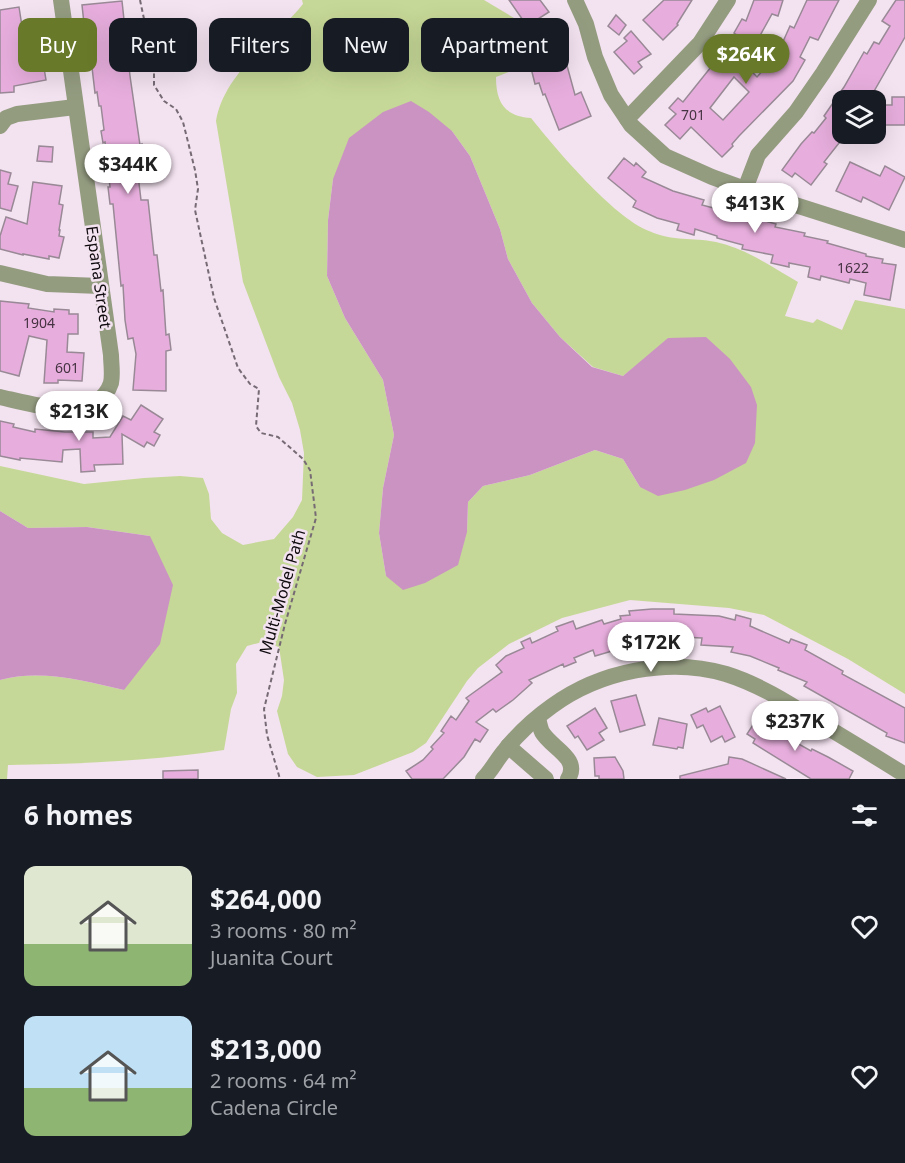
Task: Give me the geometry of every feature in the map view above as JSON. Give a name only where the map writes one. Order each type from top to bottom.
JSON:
[{"type":"street","name":"Espana Street","points":[[0,397],[65,409],[92,405],[105,393],[111,383],[111,354],[60,0]]},
{"type":"street","points":[[575,0],[586,24],[604,80],[627,119],[665,156],[745,189],[905,240]]},
{"type":"street","points":[[627,119],[700,43],[728,0]]},
{"type":"street","points":[[745,189],[758,156],[796,112],[869,0]]},
{"type":"street","points":[[0,125],[6,118],[17,114],[75,106]]},
{"type":"street","points":[[0,273],[47,284],[100,286]]},
{"type":"street","points":[[483,779],[508,746],[551,706],[575,691],[605,679],[650,668],[700,669],[725,674],[753,684],[779,697],[898,775]]},
{"type":"street","points":[[538,717],[543,733],[570,761],[572,767],[568,779]]},
{"type":"street","points":[[508,746],[546,779]]},
{"type":"path","name":"Multi-Model Path","points":[[140,0],[154,66],[154,85],[164,101],[176,109],[183,123],[195,170],[198,189],[195,210],[214,298],[238,368],[250,384],[259,389],[256,426],[261,433],[278,437],[303,459],[310,470],[316,518],[285,624],[264,709],[267,735],[280,779]]},
{"type":"green space","points":[[302,0],[484,0],[514,18],[421,18],[421,72],[509,72],[496,77],[500,101],[508,111],[531,118],[586,181],[619,212],[649,231],[667,237],[727,245],[758,259],[798,282],[785,316],[813,323],[817,319],[842,330],[855,300],[905,309],[905,694],[848,659],[764,615],[729,608],[630,600],[562,618],[509,644],[478,668],[467,681],[426,743],[413,752],[354,775],[317,777],[297,767],[288,754],[277,711],[284,680],[279,647],[262,642],[247,646],[236,664],[237,693],[231,709],[224,750],[116,761],[8,765],[7,779],[0,779],[0,680],[47,676],[124,690],[150,536],[87,527],[28,528],[0,511],[0,466],[84,484],[180,476],[203,478],[209,494],[211,519],[222,533],[243,545],[274,539],[293,517],[302,500],[304,453],[300,430],[292,403],[279,377],[243,282],[216,121],[221,104],[239,72],[311,72],[311,18],[291,17],[303,4]],"holes":[[[452,131],[470,156],[500,229],[508,259],[532,303],[560,337],[593,367],[623,376],[646,358],[640,487],[623,459],[595,450],[530,475],[483,486],[468,502],[467,532],[386,576],[379,533],[383,488],[394,435],[383,380],[345,318],[327,276],[328,220],[333,179]]]},
{"type":"shaded area","points":[[411,101],[452,131],[470,156],[500,229],[508,259],[532,303],[560,337],[592,367],[623,376],[668,338],[706,337],[730,359],[751,387],[757,405],[755,443],[746,463],[714,480],[658,496],[640,487],[623,459],[595,450],[530,475],[483,486],[468,502],[467,532],[458,565],[425,583],[403,590],[386,576],[379,533],[383,488],[394,435],[383,380],[345,318],[327,276],[328,220],[333,179],[349,138],[383,112]]},
{"type":"shaded area","points":[[0,511],[28,528],[87,527],[150,536],[173,585],[160,644],[124,690],[47,676],[0,680]]},
{"type":"building","points":[[509,0],[540,0],[549,12],[540,18],[521,18]]},
{"type":"building","points":[[664,0],[692,0],[678,25],[663,40],[643,20]]},
{"type":"building","points":[[754,0],[783,0],[778,16],[772,14],[752,50],[735,39],[737,35],[734,33],[742,19],[746,21]]},
{"type":"building","points":[[807,0],[839,0],[818,40],[810,37],[800,57],[805,60],[793,81],[739,136],[722,157],[691,127],[680,139],[665,125],[676,114],[669,108],[678,98],[683,102],[717,57],[721,61],[732,51],[757,77],[779,45],[781,46],[790,26],[794,28]],"holes":[[[734,77],[749,92],[723,120],[710,108]]]},
{"type":"building","points":[[896,0],[905,0],[905,37],[875,90],[842,90],[864,52],[867,54],[874,42],[879,44],[890,26],[882,21]]},
{"type":"building","points":[[122,1],[124,18],[109,18],[109,72],[130,72],[146,174],[138,175],[141,200],[148,200],[154,255],[157,255],[161,291],[163,290],[166,335],[169,334],[171,350],[166,351],[166,391],[133,390],[136,354],[133,338],[128,339],[125,320],[113,204],[110,204],[105,142],[103,143],[101,131],[104,130],[101,106],[99,106],[97,92],[95,93],[93,72],[97,72],[97,18],[83,18],[82,5]]},
{"type":"building","points":[[19,7],[21,18],[18,18],[18,72],[45,72],[46,80],[14,86],[14,92],[0,93],[0,10]]},
{"type":"building","points":[[616,15],[626,25],[619,35],[608,26]]},
{"type":"building","points":[[631,31],[651,54],[638,62],[642,67],[634,74],[614,52],[627,41],[624,38]]},
{"type":"building","points":[[532,72],[569,72],[575,95],[581,92],[591,116],[559,130],[545,94],[543,95],[539,83],[535,84]]},
{"type":"building","points":[[892,97],[905,97],[905,125],[886,125],[886,105],[892,105]]},
{"type":"building","points":[[832,104],[832,144],[838,144],[824,162],[827,164],[811,185],[795,173],[792,177],[782,170],[801,144],[826,118],[824,116]]},
{"type":"building","points":[[39,146],[53,147],[52,162],[37,161]]},
{"type":"building","points":[[624,158],[634,166],[636,163],[646,172],[642,177],[673,191],[704,200],[702,205],[725,211],[726,208],[765,219],[765,221],[776,224],[775,227],[805,233],[804,236],[828,241],[827,243],[866,254],[866,256],[883,259],[882,263],[896,265],[890,300],[864,295],[866,283],[850,279],[849,283],[821,276],[820,280],[808,277],[810,267],[789,263],[789,267],[771,263],[773,255],[742,249],[743,245],[695,229],[694,235],[677,230],[679,224],[657,218],[633,207],[636,201],[608,178]]},
{"type":"building","points":[[850,162],[880,176],[885,166],[905,177],[889,210],[863,197],[861,202],[836,191]]},
{"type":"building","points":[[0,170],[11,173],[8,184],[18,186],[11,211],[0,208]]},
{"type":"building","points":[[33,182],[62,186],[59,204],[63,205],[59,236],[64,237],[59,258],[49,256],[49,259],[0,249],[0,236],[6,217],[27,224]]},
{"type":"building","points":[[0,301],[29,304],[28,308],[54,312],[54,309],[69,310],[69,314],[78,314],[78,334],[68,334],[67,352],[84,353],[82,381],[58,380],[58,383],[44,383],[47,340],[29,336],[19,376],[0,371]]},
{"type":"building","points":[[141,405],[163,419],[154,432],[160,435],[154,446],[147,442],[144,447],[122,434],[123,464],[94,465],[95,471],[81,472],[80,449],[63,450],[62,462],[20,458],[20,460],[0,456],[0,421],[14,424],[13,427],[35,432],[35,429],[93,432],[93,438],[110,437],[123,416],[131,420]]},
{"type":"building","points":[[674,609],[674,614],[719,616],[735,620],[736,615],[751,619],[750,626],[789,643],[791,639],[807,645],[805,650],[843,671],[842,674],[905,708],[905,743],[886,736],[887,733],[804,686],[807,682],[778,670],[779,668],[750,656],[731,652],[733,647],[701,645],[702,638],[680,637],[680,643],[669,643],[669,640],[649,640],[649,643],[619,647],[619,649],[595,656],[593,650],[574,658],[576,662],[564,667],[563,664],[529,680],[532,683],[513,700],[496,712],[493,709],[476,722],[488,730],[480,742],[475,739],[464,757],[443,779],[412,779],[406,771],[423,760],[433,749],[431,747],[444,733],[441,731],[451,716],[456,720],[469,701],[466,698],[502,672],[496,665],[506,656],[524,648],[521,642],[530,638],[532,643],[558,631],[556,627],[573,621],[576,629],[602,620],[604,624],[621,619],[620,616],[630,615],[629,611]]},
{"type":"building","points":[[636,695],[645,725],[620,732],[611,701]]},
{"type":"building","points":[[720,706],[735,737],[725,742],[722,736],[711,742],[703,725],[697,728],[691,715],[706,708],[708,712]]},
{"type":"building","points":[[595,708],[607,728],[599,733],[604,740],[587,750],[578,736],[575,738],[567,726]]},
{"type":"building","points":[[760,714],[798,737],[795,742],[853,771],[849,779],[811,779],[753,743],[755,739],[747,734]]},
{"type":"building","points":[[659,718],[687,724],[683,748],[653,745]]},
{"type":"building","points":[[615,757],[623,771],[624,779],[599,779],[599,776],[595,776],[594,758]]},
{"type":"building","points":[[729,757],[742,759],[786,779],[680,779],[680,776],[728,764]]},
{"type":"building","points":[[198,770],[198,779],[163,779],[163,771]]}]
